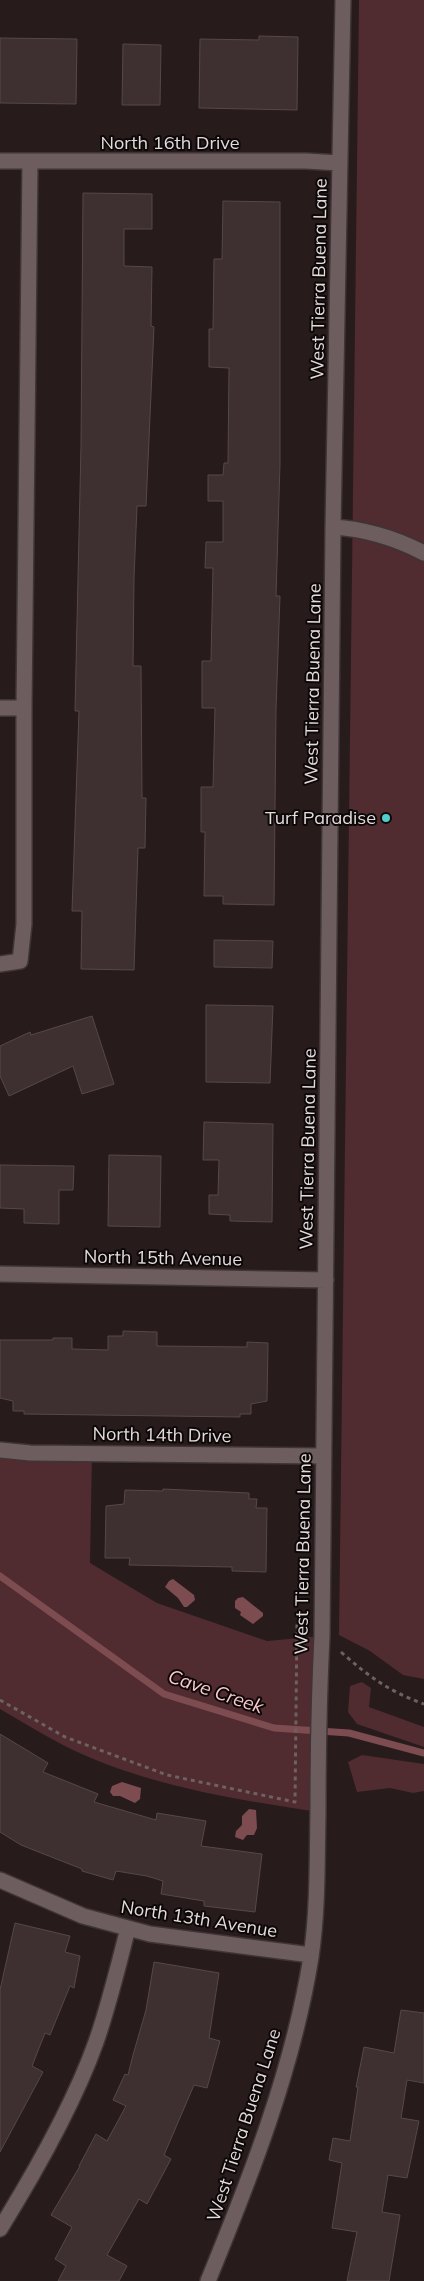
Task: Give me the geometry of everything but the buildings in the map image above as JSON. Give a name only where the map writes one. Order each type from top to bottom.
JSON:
[{"type":"street","name":"West Tierra Buena Lane","points":[[208,2281],[240,2203],[286,2070],[311,1956],[317,1884],[322,1636],[333,527],[343,0]]},
{"type":"street","name":"North 16th Drive","points":[[0,161],[306,161],[340,163]]},
{"type":"street","points":[[0,964],[20,961],[24,924],[24,708],[30,162]]},
{"type":"street","points":[[333,527],[360,529],[402,542],[424,553]]},
{"type":"street","points":[[0,708],[24,708]]},
{"type":"street","name":"North 15th Avenue","points":[[0,1274],[326,1280]]},
{"type":"street","name":"North 14th Drive","points":[[0,1450],[30,1453],[323,1456]]},
{"type":"street","name":"North 13th Avenue","points":[[0,1880],[83,1916],[150,1934],[311,1956]]},
{"type":"street","points":[[0,2229],[52,2137],[95,2045],[111,1995],[128,1928]]},
{"type":"path","points":[[0,1700],[65,1737],[167,1775],[295,1802],[296,1674]]},
{"type":"path","points":[[368,1677],[401,1696],[424,1704]]},
{"type":"shaded area","name":"Turf Paradise","points":[[359,0],[424,0],[424,1679],[403,1675],[370,1651],[339,1635]]},
{"type":"shaded area","points":[[0,1450],[92,1453],[90,1563],[157,1603],[267,1641],[322,1636],[318,1812],[220,1796],[124,1771],[63,1745],[0,1709]]},
{"type":"shaded area","points":[[173,1579],[194,1595],[195,1600],[187,1607],[184,1607],[178,1598],[165,1587]]},
{"type":"shaded area","points":[[243,1597],[263,1613],[263,1616],[253,1624],[240,1615],[241,1612],[235,1608],[235,1601]]},
{"type":"shaded area","points":[[362,1682],[371,1688],[369,1707],[424,1727],[424,1747],[357,1724],[348,1712],[350,1686]]},
{"type":"shaded area","points":[[362,1755],[424,1764],[424,1791],[413,1793],[390,1788],[357,1792],[348,1762]]},
{"type":"shaded area","points":[[122,1782],[141,1788],[140,1799],[135,1803],[120,1796],[113,1796],[110,1792],[112,1786]]},
{"type":"shaded area","points":[[249,1809],[256,1810],[257,1828],[254,1835],[247,1835],[243,1840],[235,1837],[236,1831],[242,1825],[242,1816]]},
{"type":"waterway","name":"Cave Creek","points":[[0,1576],[164,1694],[274,1728],[349,1733],[424,1753]]},
{"type":"place","name":"Turf Paradise","points":[[386,818]]}]
